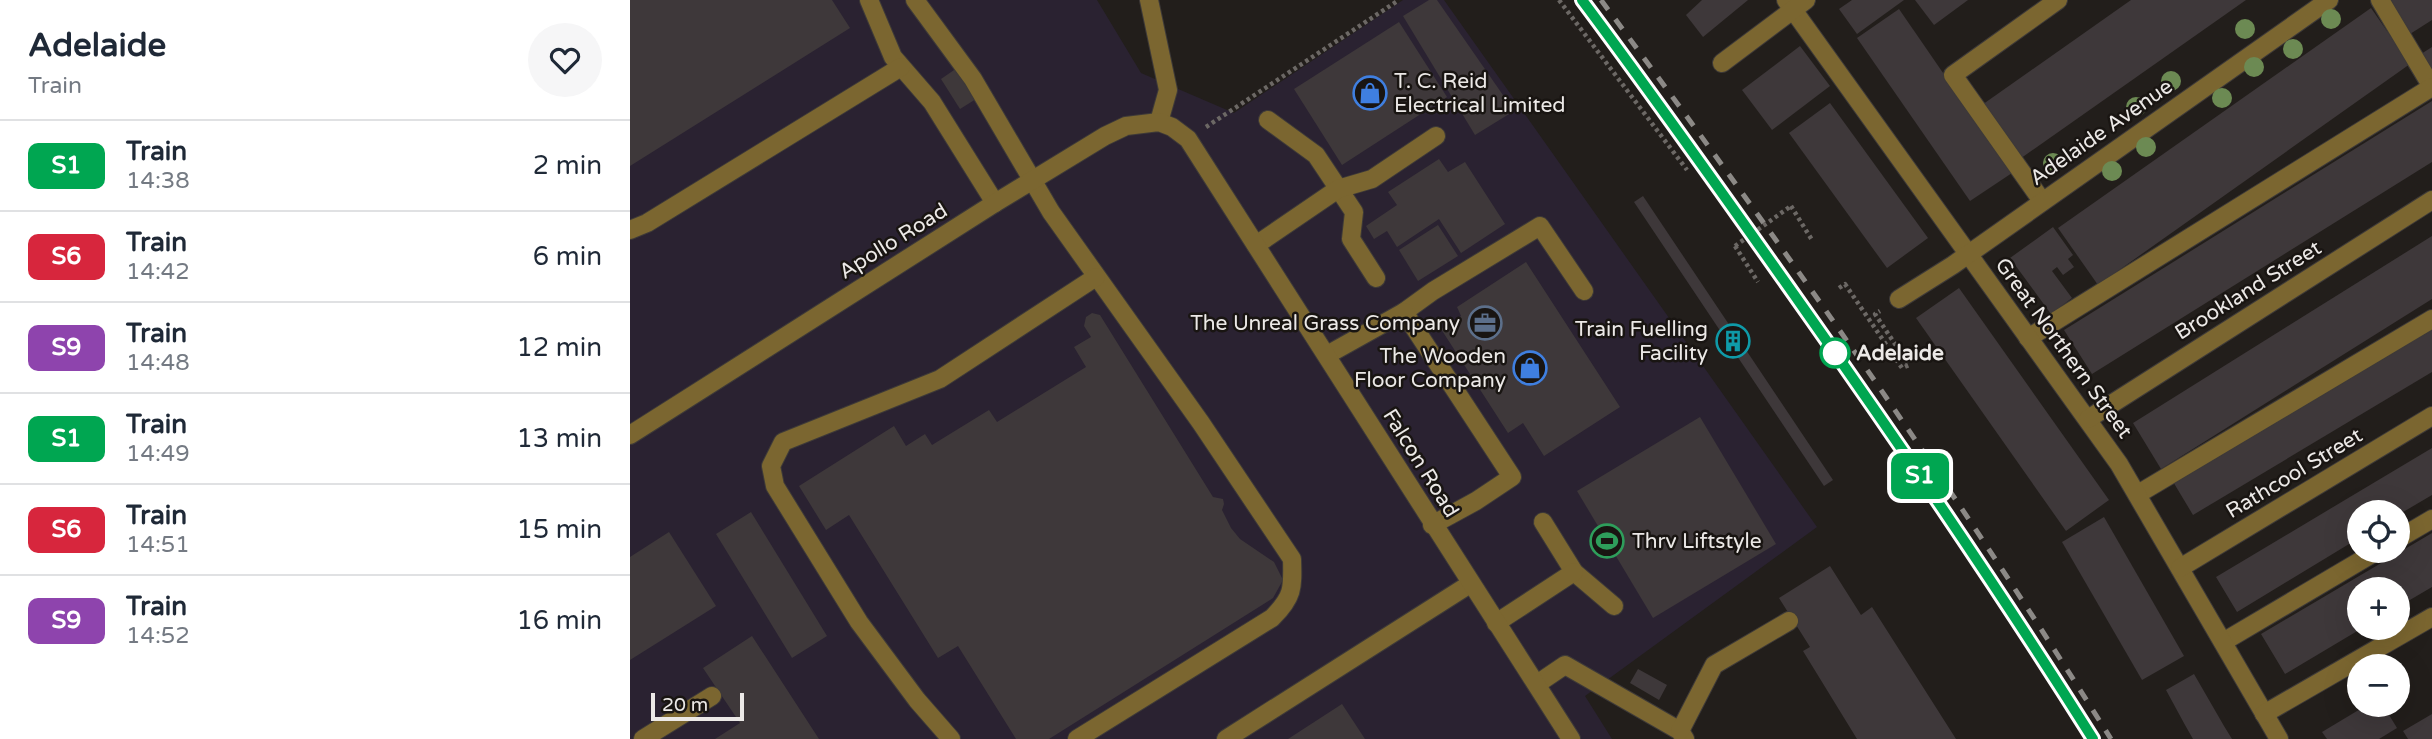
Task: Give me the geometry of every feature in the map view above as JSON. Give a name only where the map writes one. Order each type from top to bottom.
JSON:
[{"type":"street","points":[[869,0],[893,57],[932,102],[995,203]]},
{"type":"street","points":[[915,0],[973,79],[1031,181],[1201,423],[1292,559],[1293,582],[1288,602],[1272,618],[1077,739]]},
{"type":"street","points":[[1149,0],[1168,90],[1159,122],[1172,127],[1188,139]]},
{"type":"street","points":[[2042,201],[1953,75],[2058,0]]},
{"type":"street","name":"Adelaide Avenue","points":[[1899,299],[1969,253],[2329,0]]},
{"type":"street","points":[[2028,338],[2432,87],[2380,0]]},
{"type":"street","points":[[1722,63],[1795,3]]},
{"type":"street","name":"Great Northern Street","points":[[1795,3],[2138,494],[2279,739]]},
{"type":"street","points":[[630,230],[647,223],[901,67]]},
{"type":"street","points":[[1268,120],[1316,155],[1354,212],[1351,239],[1376,278]]},
{"type":"street","name":"Apollo Road","points":[[630,435],[1105,136],[1126,126],[1159,122]]},
{"type":"street","points":[[1256,245],[1338,189],[1371,178],[1436,136]]},
{"type":"street","name":"Falcon Road","points":[[1188,139],[1571,739]]},
{"type":"street","name":"Brookland Street","points":[[2088,419],[2432,200]]},
{"type":"street","points":[[1327,355],[1404,312],[1433,291],[1540,226],[1584,291]]},
{"type":"street","points":[[951,739],[917,700],[859,622],[775,486],[771,466],[783,442],[940,379],[1096,277]]},
{"type":"street","points":[[1404,312],[1512,477],[1432,525]]},
{"type":"street","points":[[2138,494],[2432,319]]},
{"type":"street","name":"Rathcool Street","points":[[2180,568],[2432,416]]},
{"type":"street","points":[[2410,532],[2432,519]]},
{"type":"street","points":[[1543,522],[1574,572],[1614,607]]},
{"type":"street","points":[[2223,642],[2357,563]]},
{"type":"street","points":[[1496,623],[1574,572]]},
{"type":"street","points":[[1226,739],[1470,584]]},
{"type":"street","points":[[2264,714],[2432,617]]},
{"type":"street","points":[[1537,684],[1565,665],[1682,735],[1714,665],[1789,621]]},
{"type":"street","points":[[643,739],[712,696]]},
{"type":"path","points":[[1188,139],[1399,0]]},
{"type":"path","points":[[1559,0],[1687,170]]},
{"type":"path","points":[[1758,282],[1735,246],[1791,206],[1812,240]]},
{"type":"path","points":[[1839,288],[1845,284],[1902,368],[1909,365],[1875,314],[1899,299]]},
{"type":"shaded area","points":[[630,0],[1097,0],[1141,73],[1234,113],[1403,0],[1444,0],[1817,527],[1585,696],[1612,739],[630,739]]},
{"type":"building","points":[[630,0],[832,0],[850,28],[630,166]]},
{"type":"building","points":[[1429,0],[1437,0],[1514,111],[1475,135],[1403,16]]},
{"type":"building","points":[[1702,0],[1748,0],[1703,37],[1686,15]]},
{"type":"building","points":[[1852,0],[1904,0],[1857,34],[1839,9]]},
{"type":"building","points":[[1915,0],[1968,0],[1934,25]]},
{"type":"building","points":[[2131,0],[2246,0],[2017,161],[1979,107]]},
{"type":"building","points":[[2387,0],[2432,0],[2432,20],[2410,34]]},
{"type":"building","points":[[2371,8],[2410,64],[2098,285],[2058,228]]},
{"type":"building","points":[[1899,9],[2012,173],[1970,201],[1857,38]]},
{"type":"building","name":"T. C. Reid Electrical Limited","points":[[1399,22],[1447,97],[1342,165],[1294,89]]},
{"type":"building","points":[[1800,46],[1830,86],[1772,130],[1742,90]]},
{"type":"building","points":[[2432,47],[2432,70],[2421,54]]},
{"type":"building","points":[[957,68],[976,99],[960,109],[941,79]]},
{"type":"building","points":[[2432,101],[2432,162],[2092,374],[2064,330]]},
{"type":"building","points":[[1830,103],[1928,238],[1887,268],[1789,133]]},
{"type":"building","points":[[1439,159],[1448,172],[1465,162],[1505,224],[1461,253],[1439,219],[1397,247],[1387,231],[1374,239],[1366,226],[1397,205],[1388,192]]},
{"type":"building","name":"Train Fuelling Facility","points":[[1643,196],[1833,480],[1824,486],[1634,202]]},
{"type":"building","points":[[1438,225],[1458,256],[1418,281],[1399,250]]},
{"type":"building","points":[[2053,227],[2073,255],[2068,259],[2074,267],[2063,275],[2057,267],[2052,271],[2072,298],[2051,314],[2010,258]]},
{"type":"building","points":[[2432,236],[2432,299],[2161,469],[2133,423]]},
{"type":"building","name":"The Wooden Floor Company","points":[[1526,262],[1620,407],[1544,456],[1523,423],[1508,433],[1441,329],[1461,316],[1457,307]]},
{"type":"building","points":[[1959,288],[2109,500],[2066,531],[1916,318]]},
{"type":"building","points":[[1092,313],[1100,315],[1213,497],[1223,499],[1222,510],[1231,528],[1240,539],[1274,562],[1283,580],[1273,598],[1049,739],[1016,739],[958,646],[938,658],[849,515],[826,530],[799,486],[894,426],[906,446],[925,434],[932,445],[989,410],[997,422],[1086,367],[1074,347],[1091,337],[1084,326],[1086,317]]},
{"type":"building","points":[[2432,325],[2432,372],[2193,515],[2172,480]]},
{"type":"building","points":[[1700,417],[1776,544],[1653,618],[1577,491]]},
{"type":"building","points":[[2432,448],[2432,495],[2410,508],[2410,500],[2347,500],[2347,545],[2237,612],[2216,577]]},
{"type":"building","points":[[751,512],[827,636],[792,658],[716,534]]},
{"type":"building","points":[[2104,517],[2184,656],[2142,680],[2062,542]]},
{"type":"building","points":[[669,532],[716,606],[630,660],[630,557]]},
{"type":"building","points":[[2432,533],[2432,587],[2410,600],[2410,577],[2358,577],[2381,563],[2410,563],[2410,546]]},
{"type":"building","points":[[1830,566],[1861,615],[1872,607],[1956,739],[1857,739],[1803,651],[1810,647],[1779,598]]},
{"type":"building","points":[[2347,583],[2347,637],[2285,674],[2261,634]]},
{"type":"building","points":[[752,636],[819,739],[715,739],[740,723],[703,668]]},
{"type":"building","points":[[1638,669],[1667,685],[1659,700],[1630,683]]},
{"type":"building","points":[[2194,674],[2232,739],[2193,739],[2166,690]]},
{"type":"building","points":[[1342,704],[1365,739],[1288,739]]},
{"type":"building","points":[[2432,714],[2432,739],[2408,739],[2403,731]]},
{"type":"building","points":[[2347,717],[2390,717],[2397,728],[2379,739],[2327,739],[2322,732]]},
{"type":"railway","points":[[1582,0],[1908,458],[2021,625],[2093,739]]},
{"type":"railway","points":[[1601,0],[1864,365],[1989,550],[2111,739]]},
{"type":"train","name":"S1","points":[[1582,0],[1694,152],[1889,430],[1986,573],[2093,739]]},
{"type":"place","name":"T. C. Reid Electrical Limited","points":[[1370,93]]},
{"type":"place","name":"The Unreal Grass Company","points":[[1485,323]]},
{"type":"place","name":"Train Fuelling Facility","points":[[1733,341]]},
{"type":"place","name":"Adelaide","points":[[1835,353]]},
{"type":"place","name":"The Wooden Floor Company","points":[[1530,368]]},
{"type":"place","name":"Thrv Liftstyle","points":[[1607,541]]}]
